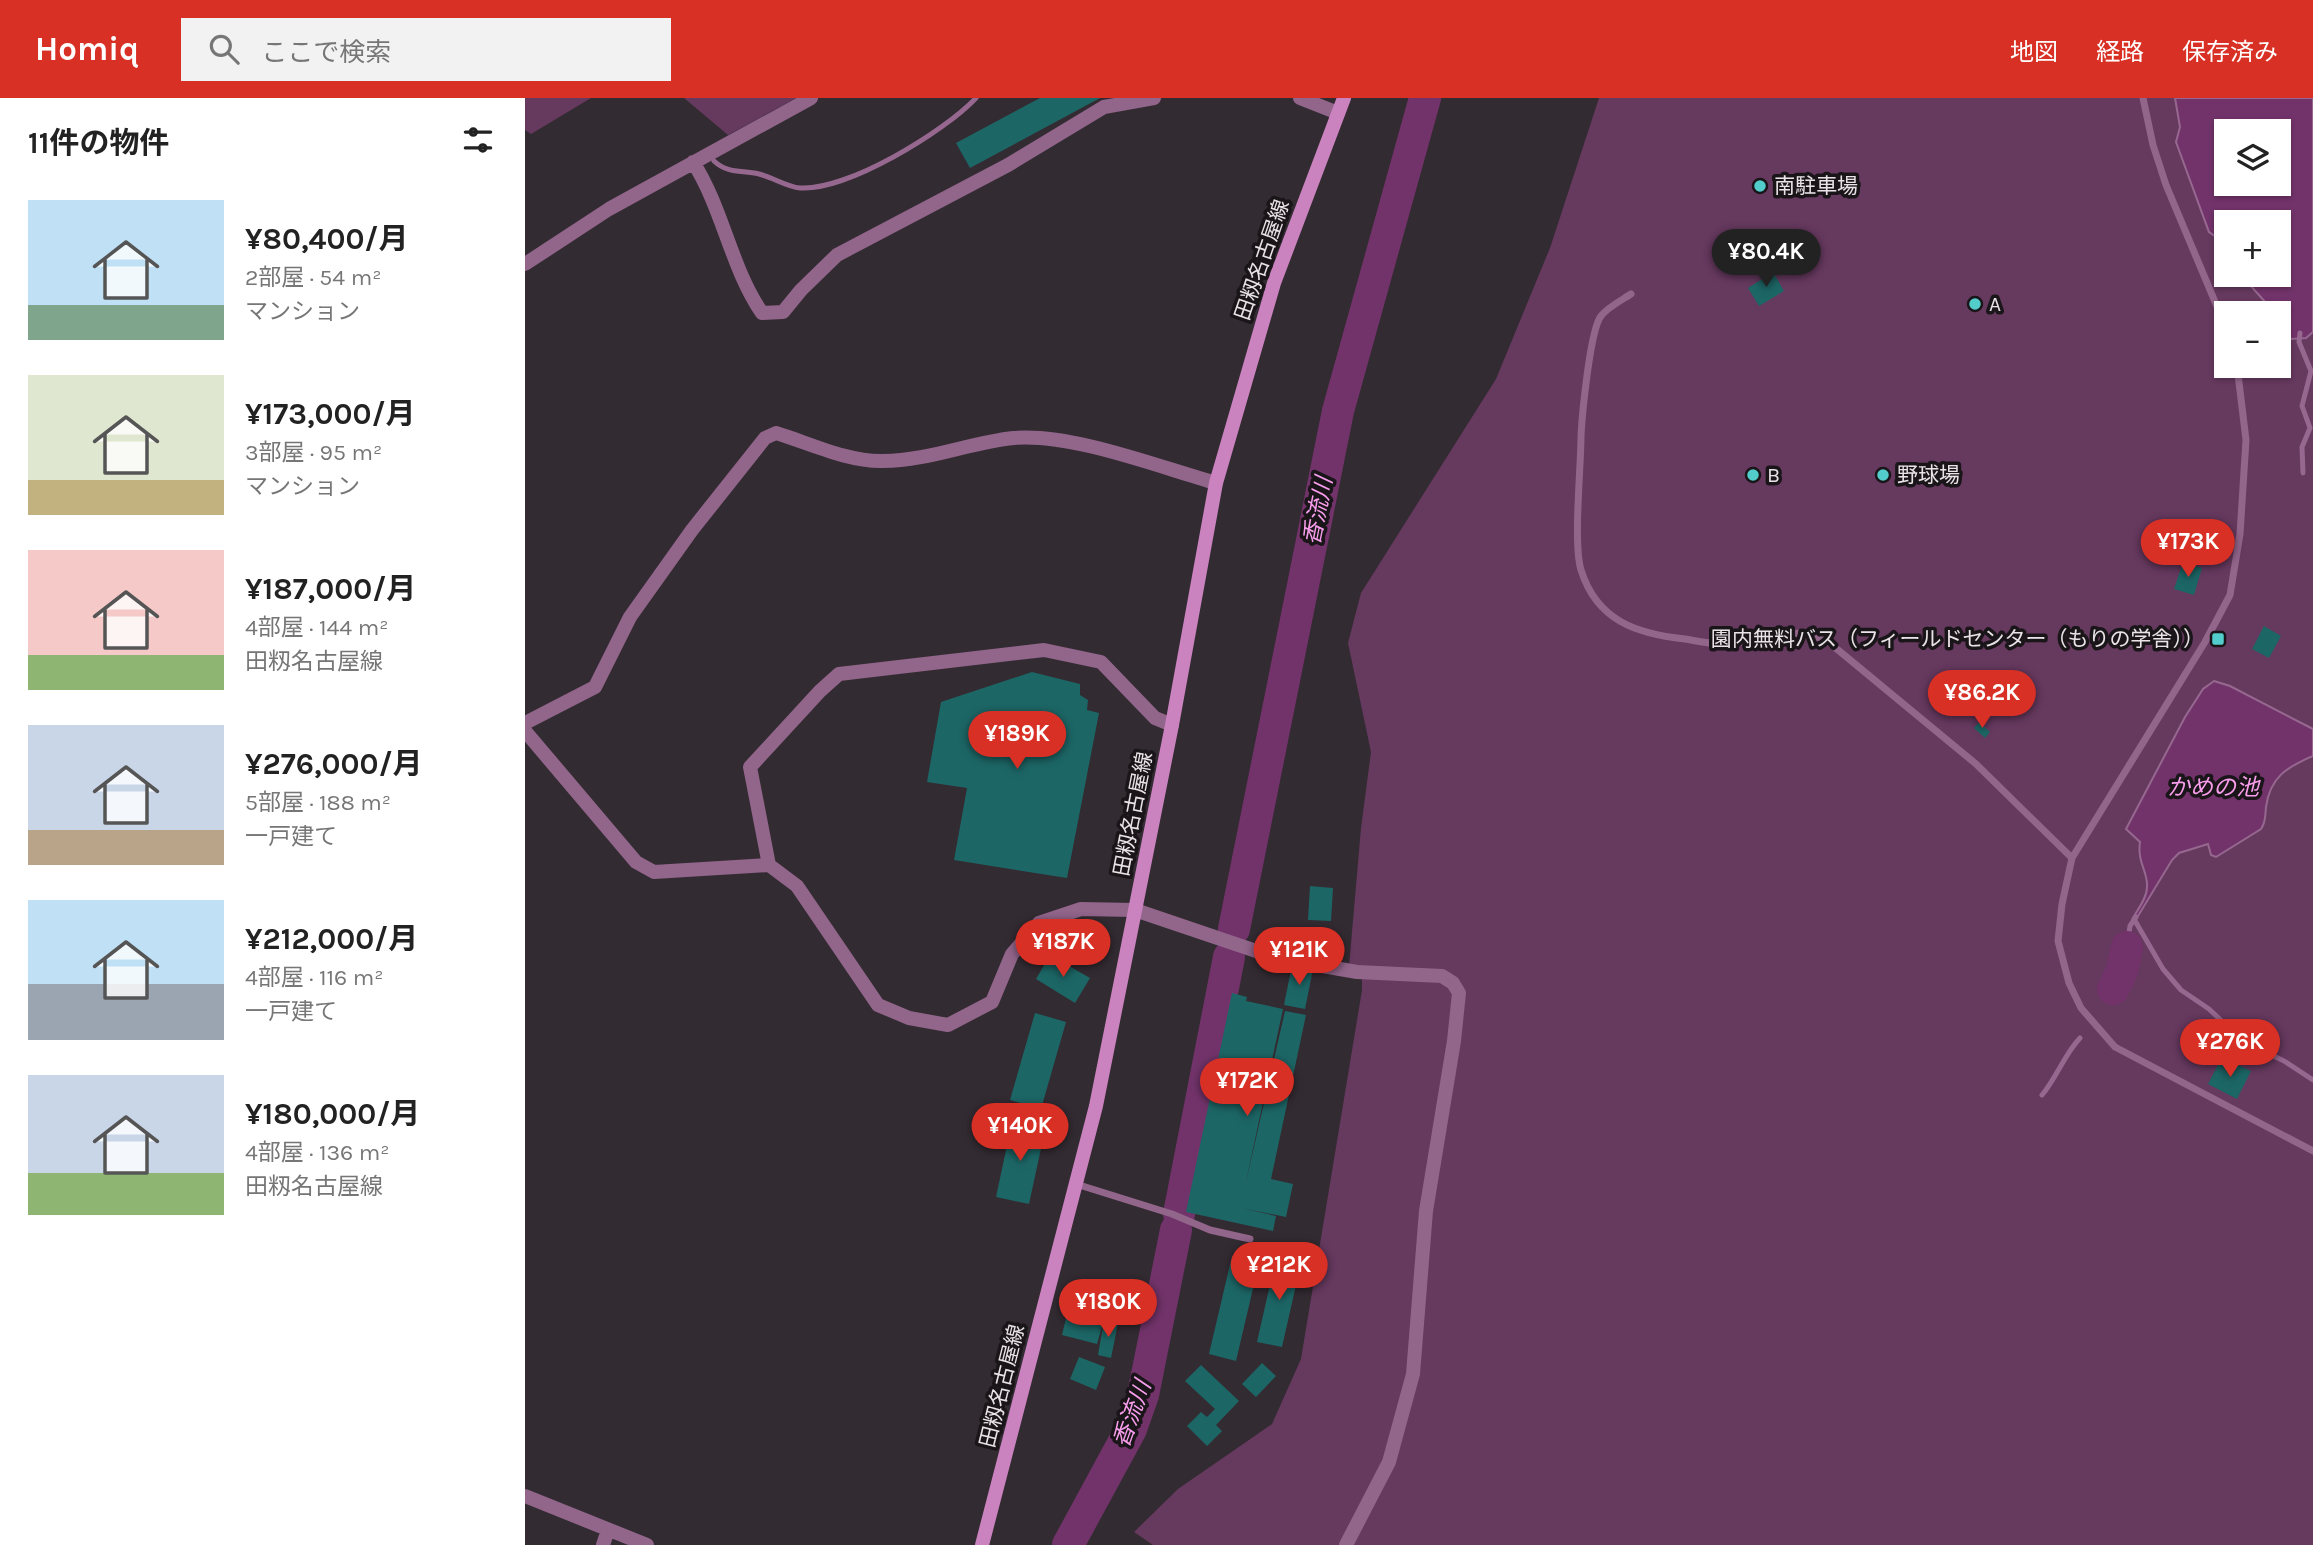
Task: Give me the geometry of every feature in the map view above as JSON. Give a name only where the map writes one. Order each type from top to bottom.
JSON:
[{"type":"main road","name":"田籾名古屋線","points":[[982,1545],[1096,1106],[1172,725],[1216,484],[1274,283],[1344,98]]},
{"type":"street","points":[[525,264],[609,209],[811,98]]},
{"type":"street","points":[[693,162],[721,215],[751,296],[762,313],[783,312],[837,255],[1008,165],[1104,107],[1154,98]]},
{"type":"street","points":[[1300,98],[1338,113]]},
{"type":"street","points":[[525,723],[595,687],[630,617],[692,530],[765,438],[776,433],[853,456],[882,461],[937,454],[1015,438],[1065,440],[1216,484]]},
{"type":"street","points":[[769,865],[750,767],[839,674],[1044,650],[1101,662],[1155,718],[1172,725]]},
{"type":"street","points":[[525,731],[636,862],[654,872],[769,865],[797,886],[878,1005],[909,1018],[948,1025],[992,1002],[1012,954],[1039,923],[1081,909],[1135,910],[1277,958],[1357,972],[1442,976],[1453,983],[1459,993],[1454,1041],[1426,1211],[1413,1374],[1389,1462],[1346,1545]]},
{"type":"street","points":[[526,1500],[647,1545]]},
{"type":"street","points":[[603,1545],[608,1530]]},
{"type":"lane","points":[[2143,98],[2153,145],[2166,185],[2215,301]]},
{"type":"lane","points":[[1631,293],[1600,317],[1594,335],[1581,419],[1581,569],[1592,592],[1609,614],[1645,633],[1722,644],[1781,632],[1804,632],[1826,640],[1976,764],[2072,858]]},
{"type":"lane","points":[[2238,378],[2246,440],[2240,534],[2229,595],[2205,642],[2072,858],[2061,904],[2058,941],[2069,983],[2081,1008],[2115,1047],[2313,1151]]},
{"type":"lane","points":[[1076,1184],[1172,1214],[1210,1230],[1250,1240]]},
{"type":"shaded area","points":[[525,98],[591,98],[531,134],[525,130]]},
{"type":"shaded area","points":[[684,98],[796,98],[728,135]]},
{"type":"shaded area","points":[[1599,98],[2313,98],[2313,1545],[1153,1545],[1134,1532],[1178,1489],[1272,1424],[1301,1359],[1362,990],[1362,969],[1349,967],[1361,828],[1371,752],[1348,643],[1361,593],[1496,379],[1550,248]]},
{"type":"water","points":[[2175,98],[2313,98],[2313,332],[2306,338],[2291,339],[2291,301],[2264,301],[2252,287],[2291,287],[2291,210],[2214,210],[2214,236],[2209,232],[2176,142],[2180,127]]},
{"type":"water","name":"かめの池","points":[[2214,681],[2230,686],[2313,729],[2313,756],[2281,774],[2271,788],[2261,829],[2216,857],[2211,855],[2208,844],[2179,853],[2135,921],[2133,918],[2146,895],[2147,881],[2140,856],[2140,842],[2126,829],[2185,717],[2203,689]]},
{"type":"building","points":[[1040,98],[1100,98],[970,168],[956,143]]},
{"type":"building","points":[[1773,272],[1784,291],[1759,306],[1748,288]]},
{"type":"building","points":[[2183,562],[2202,568],[2194,595],[2174,589]]},
{"type":"building","points":[[2264,626],[2281,636],[2269,658],[2252,649]]},
{"type":"building","points":[[1032,672],[1080,684],[1080,695],[1088,700],[1087,710],[1099,713],[1067,878],[954,860],[967,788],[927,782],[941,702]]},
{"type":"building","points":[[1979,722],[1990,732],[1985,738],[1974,728]]},
{"type":"building","points":[[1310,886],[1333,888],[1331,921],[1308,920]]},
{"type":"building","points":[[1050,955],[1090,978],[1075,1003],[1036,979]]},
{"type":"building","points":[[1292,965],[1313,969],[1305,1009],[1284,1005]]},
{"type":"building","points":[[1232,993],[1247,997],[1246,1001],[1283,1009],[1245,1186],[1285,1011],[1306,1015],[1271,1179],[1293,1184],[1286,1217],[1241,1208],[1276,1216],[1273,1231],[1186,1212]]},
{"type":"building","points":[[1035,1013],[1066,1022],[1041,1109],[1010,1100]]},
{"type":"building","points":[[2220,1061],[2230,1066],[2232,1062],[2251,1071],[2237,1099],[2208,1084]]},
{"type":"building","points":[[1012,1122],[1045,1130],[1029,1204],[996,1197]]},
{"type":"building","points":[[1232,1256],[1259,1263],[1236,1361],[1209,1354]]},
{"type":"building","points":[[1276,1258],[1301,1263],[1282,1347],[1257,1342]]},
{"type":"building","points":[[1067,1314],[1103,1323],[1097,1344],[1062,1335]]},
{"type":"building","points":[[1104,1320],[1118,1323],[1111,1358],[1098,1355]]},
{"type":"building","points":[[1079,1357],[1105,1367],[1096,1390],[1070,1379]]},
{"type":"building","points":[[1262,1363],[1276,1376],[1256,1397],[1242,1384]]},
{"type":"building","points":[[1201,1365],[1239,1401],[1216,1425],[1222,1431],[1207,1446],[1187,1426],[1201,1412],[1207,1417],[1215,1409],[1185,1381]]},
{"type":"waterway","points":[[714,161],[730,170],[759,174],[795,187],[820,186],[843,180],[894,157],[942,127],[976,98]]},
{"type":"waterway","name":"香流川","points":[[1234,929],[1338,411],[1425,98]]},
{"type":"waterway","points":[[2300,333],[2299,342],[2311,371],[2302,406],[2310,428],[2302,447],[2303,473]]},
{"type":"waterway","points":[[2128,940],[2130,926],[2136,917]]},
{"type":"waterway","points":[[2134,919],[2163,969],[2181,990],[2209,1009],[2244,1042],[2284,1061],[2313,1080]]},
{"type":"waterway","points":[[2113,989],[2122,971],[2127,947]]},
{"type":"waterway","name":"香流川","points":[[1179,1214],[1229,957]]},
{"type":"waterway","points":[[2042,1095],[2080,1038]]},
{"type":"waterway","name":"香流川","points":[[1068,1545],[1131,1429],[1143,1395],[1176,1230]]},
{"type":"place","name":"南駐車場","points":[[1760,186]]},
{"type":"place","name":"A","points":[[1975,304]]},
{"type":"place","name":"B","points":[[1753,475]]},
{"type":"place","name":"野球場","points":[[1883,475]]},
{"type":"place","name":"園内無料バス（フィールドセンター（もりの学舎））","points":[[2218,639]]}]
